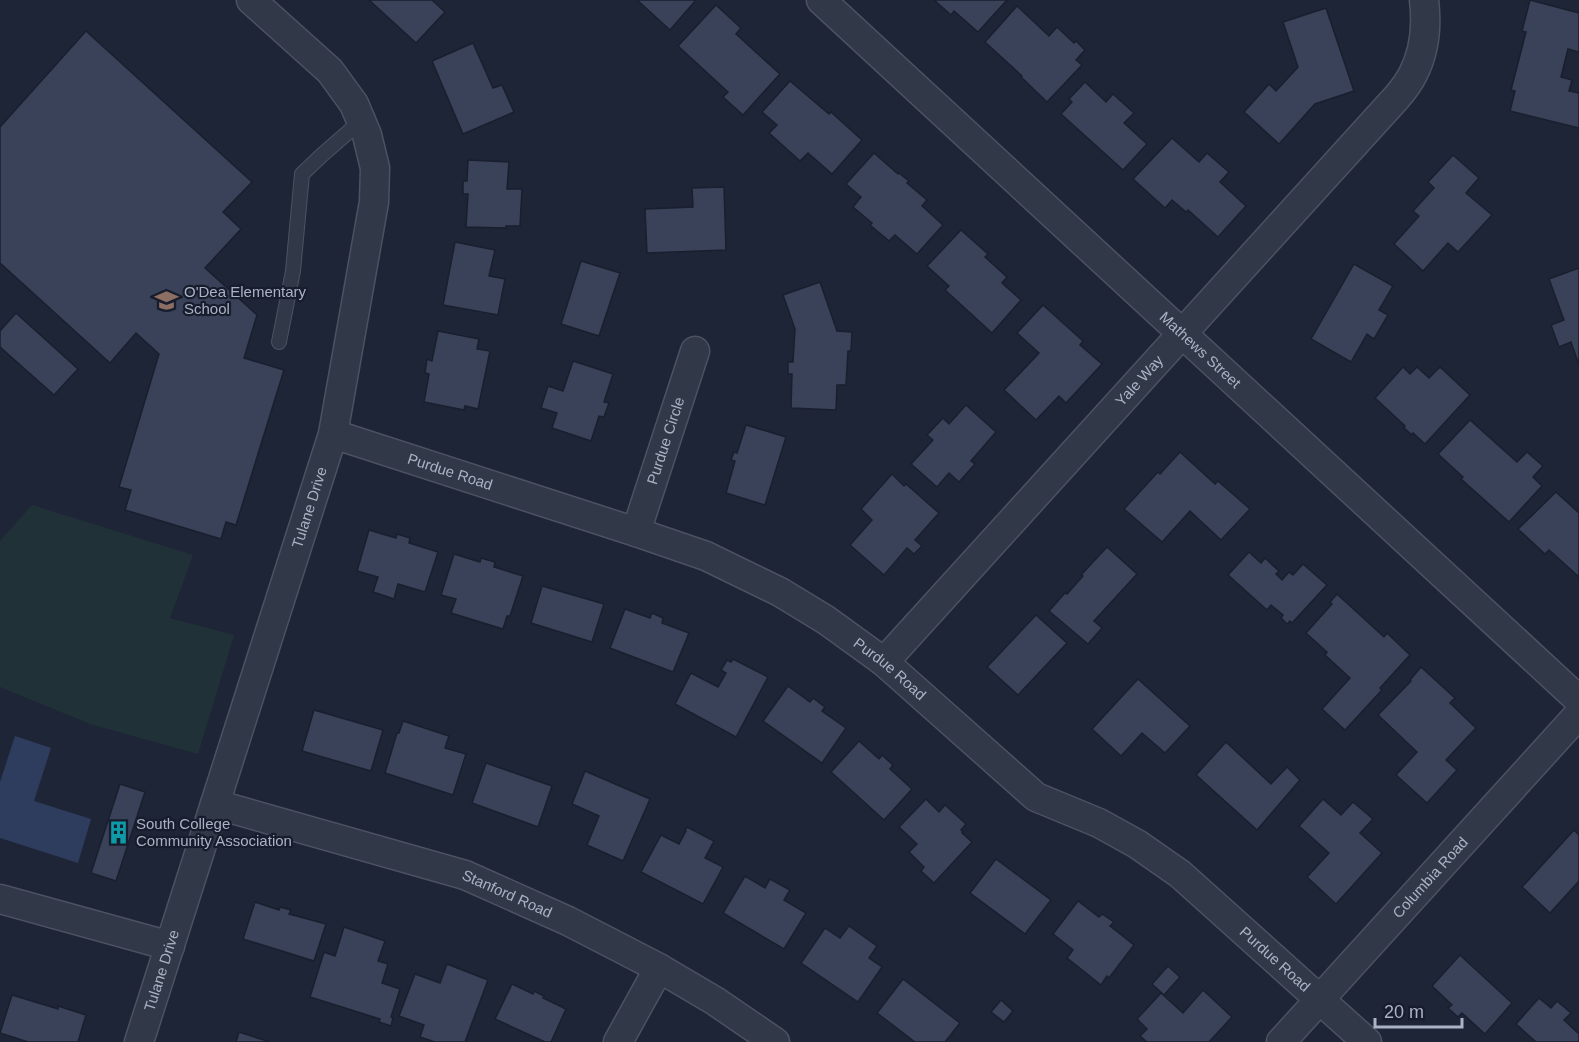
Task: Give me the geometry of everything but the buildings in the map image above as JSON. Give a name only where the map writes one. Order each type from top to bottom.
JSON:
[{"type":"street","name":"Tulane Drive","points":[[139,1042],[333,434],[374,202],[375,168],[367,135],[354,104],[330,71],[252,0]]},
{"type":"street","name":"Mathews Street","points":[[822,0],[1579,700]]},
{"type":"street","name":"Yale Way","points":[[884,662],[1397,97],[1414,72],[1424,44],[1426,19],[1424,0]]},
{"type":"street","name":"Purdue Circle","points":[[636,532],[695,351]]},
{"type":"street","name":"Purdue Road","points":[[333,434],[706,556],[780,592],[826,620],[884,662],[1036,797],[1099,823],[1137,844],[1180,874],[1367,1042]]},
{"type":"street","name":"Columbia Road","points":[[1281,1042],[1579,714]]},
{"type":"street","name":"Stanford Road","points":[[215,804],[465,875],[568,921],[659,968],[715,1001],[775,1042]]},
{"type":"street","points":[[0,899],[170,946]]},
{"type":"street","points":[[618,1042],[659,968]]},
{"type":"lane","points":[[279,342],[293,271],[302,174],[362,121]]},
{"type":"shaded area","points":[[32,505],[193,555],[170,618],[234,635],[198,754],[90,724],[0,687],[0,541]]},
{"type":"water","points":[[15,736],[51,748],[34,801],[91,819],[78,863],[0,838],[0,782]]},
{"type":"place","name":"O'Dea Elementary School","points":[[166,301]]},
{"type":"place","name":"South College Community Association","points":[[118,833]]}]
